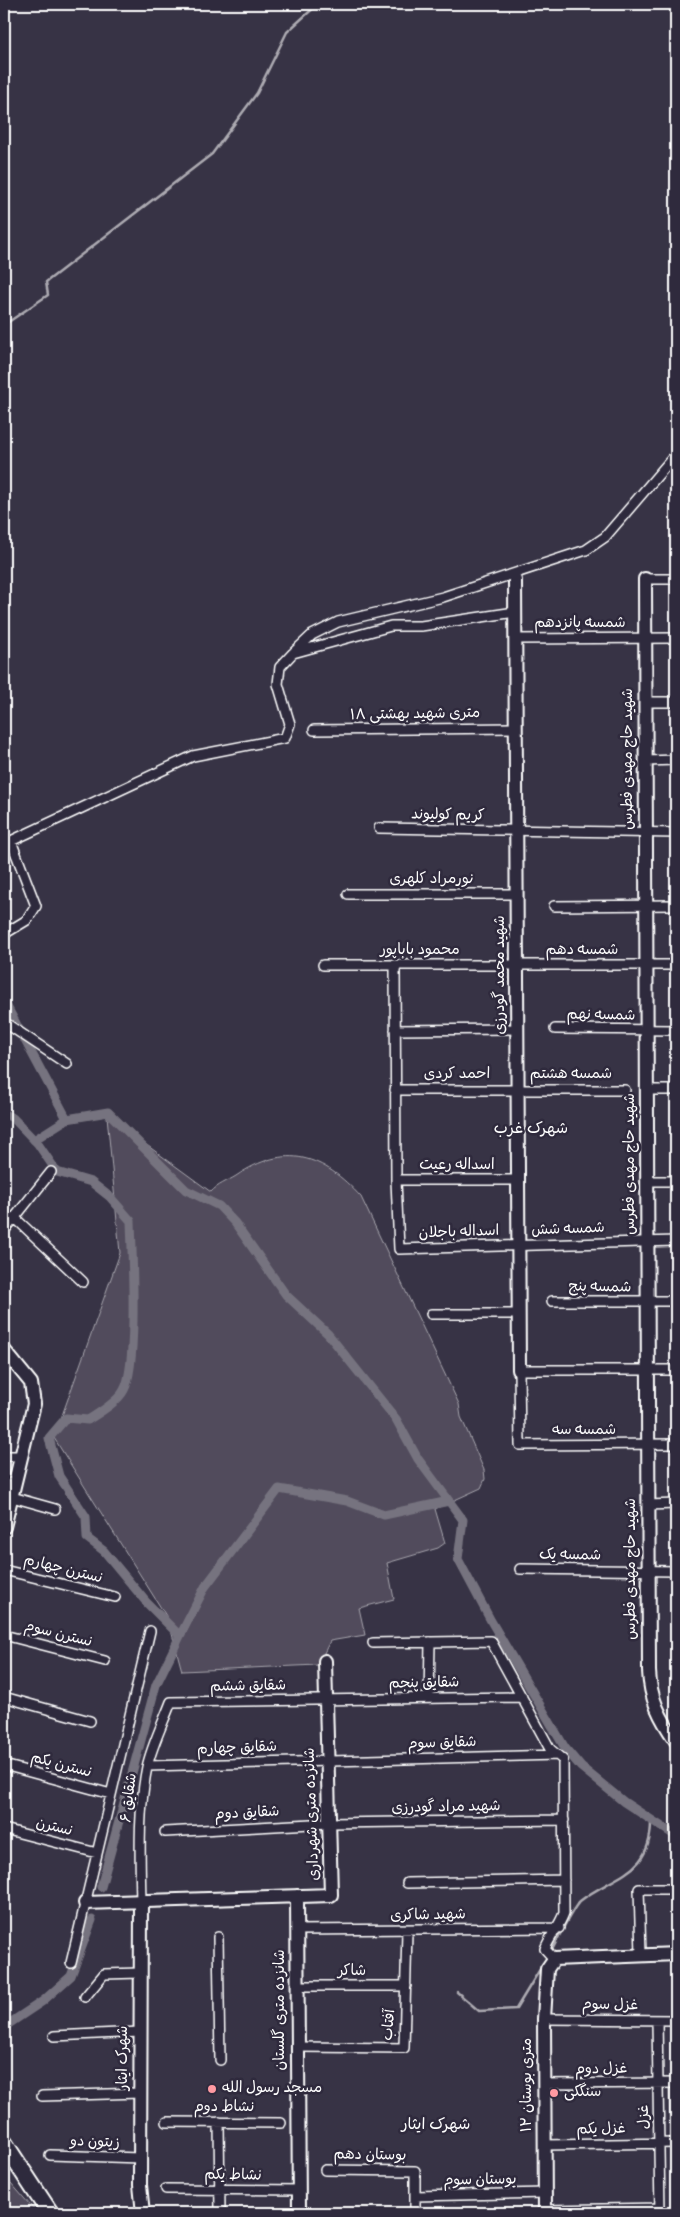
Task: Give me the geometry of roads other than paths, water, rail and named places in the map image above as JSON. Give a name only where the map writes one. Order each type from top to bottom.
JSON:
[{"type":"highway","points":[[4,2143],[50,2213]]},
{"type":"street","points":[[4,934],[27,920],[36,906],[11,841],[193,756],[285,738],[290,724],[278,684],[280,668],[312,635],[338,622],[443,597],[586,550],[605,537],[676,454]]},
{"type":"street","points":[[645,579],[676,579]]},
{"type":"street","name":"شهید حاج مهدی فطرس","points":[[645,579],[649,1684],[655,1707],[676,1741]]},
{"type":"street","name":"شهید محمد گودرزی","points":[[515,580],[520,1370]]},
{"type":"street","points":[[293,653],[391,626],[421,626],[515,612]]},
{"type":"street","name":"شمسه پانزدهم","points":[[516,639],[676,638]]},
{"type":"street","points":[[646,702],[676,702]]},
{"type":"street","name":"۱۸ متری شهید بهشتی","points":[[314,730],[516,728]]},
{"type":"street","points":[[646,761],[676,760]]},
{"type":"street","name":"کریم کولیوند","points":[[379,828],[676,833]]},
{"type":"street","name":"نورمراد کلهری","points":[[348,894],[517,894]]},
{"type":"street","points":[[554,906],[676,905]]},
{"type":"street","name":"محمود باباپور","points":[[323,965],[517,965]]},
{"type":"street","points":[[395,965],[396,1180]]},
{"type":"street","name":"شمسه دهم","points":[[517,965],[676,965]]},
{"type":"street","points":[[4,1022],[67,1064]]},
{"type":"street","points":[[395,1030],[518,1029]]},
{"type":"street","name":"شمسه نهم","points":[[555,1030],[676,1030]]},
{"type":"street","name":"شمسه هشتم","points":[[518,1089],[625,1090]]},
{"type":"street","name":"احمد کردی","points":[[396,1090],[518,1089]]},
{"type":"street","points":[[647,1090],[676,1090]]},
{"type":"street","points":[[4,1231],[50,1172]]},
{"type":"street","name":"اسداله رعیت","points":[[396,1180],[518,1180]]},
{"type":"street","name":"اسداله باجلان","points":[[396,1180],[399,1249],[519,1245]]},
{"type":"street","points":[[647,1181],[676,1181]]},
{"type":"street","points":[[14,1217],[83,1282]]},
{"type":"street","name":"شمسه شش","points":[[519,1245],[676,1241]]},
{"type":"street","name":"شمسه پنج","points":[[552,1301],[676,1301]]},
{"type":"street","points":[[430,1314],[519,1314]]},
{"type":"street","points":[[4,1350],[31,1383],[34,1404],[4,1527]]},
{"type":"street","points":[[520,1370],[676,1370]]},
{"type":"street","name":"شمسه سه","points":[[520,1370],[520,1445],[676,1444]]},
{"type":"street","points":[[4,1456],[22,1456]]},
{"type":"street","points":[[648,1505],[676,1504]]},
{"type":"street","points":[[8,1505],[55,1509]]},
{"type":"street","name":"شمسه یک","points":[[520,1569],[676,1571]]},
{"type":"street","name":"نسترن چهارم","points":[[4,1570],[115,1597]]},
{"type":"street","points":[[71,1963],[150,1631]]},
{"type":"street","name":"نسترن سوم","points":[[4,1635],[105,1662]]},
{"type":"street","points":[[373,1643],[491,1640],[550,1749],[563,1760],[564,1913],[558,1928],[550,1937],[545,1949],[554,1959],[676,1954]]},
{"type":"street","points":[[429,1698],[430,1642]]},
{"type":"street","name":"شانزده متری شهرداری","points":[[85,1903],[331,1895],[325,1660]]},
{"type":"street","points":[[4,1697],[90,1721]]},
{"type":"street","name":"شقایق پنجم","points":[[326,1699],[522,1697]]},
{"type":"street","name":"شقایق ششم","points":[[171,1702],[326,1699]]},
{"type":"street","name":"شقایق ۶","points":[[141,1902],[140,1824],[148,1766],[171,1702]]},
{"type":"street","name":"شقایق سوم","points":[[328,1761],[557,1755]]},
{"type":"street","name":"شقایق چهارم","points":[[148,1766],[328,1761]]},
{"type":"street","name":"نسترن یکم","points":[[4,1765],[111,1794]]},
{"type":"street","name":"شهید مراد گودرزی","points":[[329,1823],[564,1820]]},
{"type":"street","name":"شقایق دوم","points":[[166,1832],[329,1823]]},
{"type":"street","name":"نسترن","points":[[4,1829],[97,1853]]},
{"type":"street","points":[[407,1882],[564,1880]]},
{"type":"street","points":[[641,1954],[639,1889],[676,1889]]},
{"type":"street","name":"شانزده متری گلستان","points":[[297,1896],[299,2213]]},
{"type":"street","name":"شهرک ایثار","points":[[141,1902],[140,2202],[143,2213]]},
{"type":"street","name":"شهید شاکری","points":[[297,1930],[407,1931],[558,1928]]},
{"type":"street","name":"آفتاب","points":[[298,2047],[404,2048],[407,1931]]},
{"type":"street","points":[[218,1937],[220,2060]]},
{"type":"street","name":"۱۲ متری بوستان","points":[[545,2212],[544,2019],[547,1969],[554,1959]]},
{"type":"street","points":[[85,1997],[104,1974],[140,1973]]},
{"type":"street","name":"شاکر","points":[[297,1986],[406,1986]]},
{"type":"street","name":"غزل سوم","points":[[544,2019],[676,2020]]},
{"type":"street","name":"غزل","points":[[657,2020],[660,2211]]},
{"type":"street","points":[[54,2036],[140,2032]]},
{"type":"street","name":"غزل دوم","points":[[544,2084],[676,2083]]},
{"type":"street","points":[[42,2096],[140,2094]]},
{"type":"street","name":"نشاط دوم","points":[[168,2122],[281,2122]]},
{"type":"street","points":[[219,2122],[220,2213]]},
{"type":"street","name":"غزل یکم","points":[[544,2145],[676,2143]]},
{"type":"street","name":"زیتون دو","points":[[50,2155],[140,2158]]},
{"type":"street","name":"بوستان دهم","points":[[325,2170],[415,2171],[415,2196]]},
{"type":"street","name":"نشاط یکم","points":[[166,2189],[299,2190]]},
{"type":"street","name":"بوستان سوم","points":[[415,2196],[545,2193]]},
{"type":"street","points":[[415,2196],[415,2213]]},
{"type":"street","points":[[545,2212],[660,2211]]},
{"type":"waterway","points":[[4,325],[48,295],[46,282],[212,154],[257,93],[287,32],[318,4]]},
{"type":"waterway","points":[[4,1001],[67,1119],[108,1112],[186,1190],[219,1206],[235,1223],[286,1295],[328,1334],[396,1419],[418,1459],[463,1520],[458,1559],[491,1621],[565,1748],[581,1767],[624,1802],[676,1836]]},
{"type":"waterway","points":[[4,1114],[13,1118],[38,1144],[57,1172],[91,1182],[110,1197],[131,1221],[133,1334],[128,1377],[124,1390],[113,1403],[88,1420],[66,1418],[49,1438],[59,1476],[86,1517],[87,1538],[104,1551],[147,1603],[180,1636],[156,1685],[101,1887]]},
{"type":"waterway","points":[[34,1140],[67,1119]]},
{"type":"waterway","points":[[180,1636],[205,1587],[279,1489],[347,1501],[384,1515],[449,1501]]},
{"type":"waterway","points":[[551,1952],[569,1917],[580,1901],[629,1871],[638,1862],[645,1852],[650,1837],[651,1819]]},
{"type":"waterway","points":[[4,2027],[43,2001],[71,1976],[92,1920]]},
{"type":"waterway","points":[[457,1992],[479,2011],[516,2009],[548,1956]]},
{"type":"place","name":"مسجد رسول الله","points":[[212,2089]]},
{"type":"place","name":"سنگکی","points":[[554,2093]]},
{"type":"district","name":"شهرک غرب","points":[[531,1130]]},
{"type":"district","name":"شهرک ایثار","points":[[436,2126]]}]
